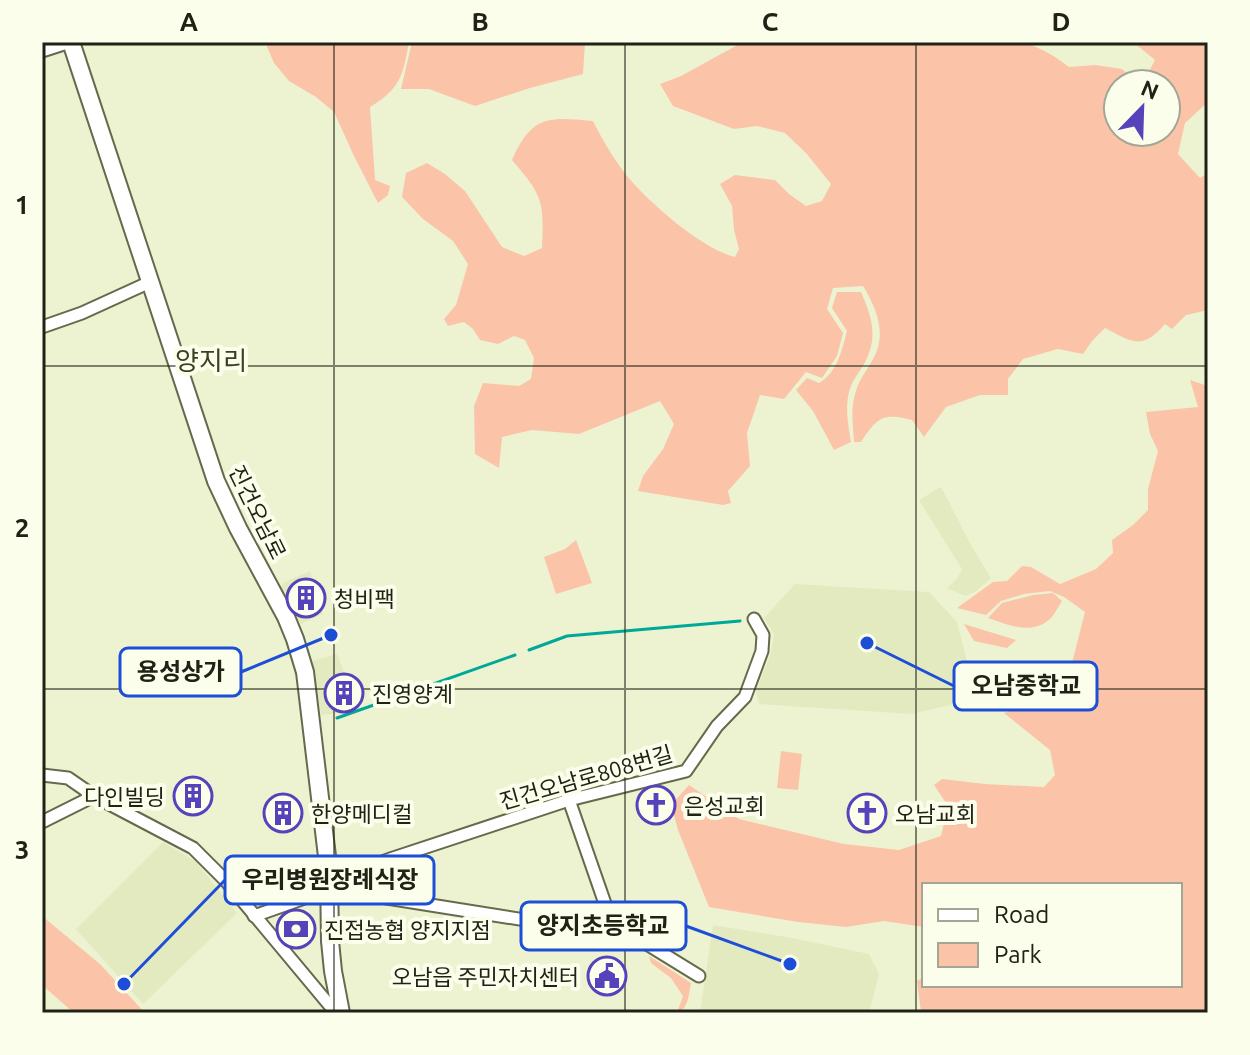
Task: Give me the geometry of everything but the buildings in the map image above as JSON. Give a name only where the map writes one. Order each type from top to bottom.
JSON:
[{"type":"main road","name":"진건오남로","points":[[70,42],[216,481],[286,617],[299,650],[310,705],[330,885],[330,941],[338,1013]]},
{"type":"street","points":[[42,51],[70,42]]},
{"type":"street","points":[[42,327],[82,313],[150,282]]},
{"type":"street","name":"진건오남로808번길","points":[[254,916],[393,858],[569,800],[686,771],[717,726],[745,697],[762,651],[763,635],[754,619]]},
{"type":"street","points":[[42,775],[68,778],[94,796],[193,848],[226,881],[338,1013]]},
{"type":"street","points":[[42,822],[94,796]]},
{"type":"street","points":[[569,800],[610,918],[699,976]]},
{"type":"street","points":[[330,885],[601,932]]},
{"type":"shaded area","points":[[941,487],[991,578],[975,592],[965,596],[947,588],[962,569],[919,500]]},
{"type":"shaded area","points":[[310,571],[323,614],[301,624],[281,587],[283,583]]},
{"type":"shaded area","points":[[795,584],[929,592],[957,622],[977,699],[911,714],[759,704],[756,691],[771,653],[774,634],[764,618]]},
{"type":"shaded area","points":[[337,654],[356,704],[340,713],[321,715],[312,661]]},
{"type":"shaded area","points":[[163,842],[195,861],[237,913],[143,1004],[76,929]]},
{"type":"shaded area","points":[[713,925],[869,954],[879,974],[869,1013],[700,1013]]},
{"type":"green space","points":[[1010,41],[1032,45],[1069,67],[1095,65],[1115,68],[1102,68],[1102,148],[1179,148],[1178,154],[1200,178],[1208,173],[1208,310],[1186,315],[1172,329],[1165,324],[1143,341],[1130,340],[1105,328],[1083,354],[1058,349],[1023,359],[1008,379],[1008,395],[980,395],[946,407],[924,437],[912,420],[887,417],[876,422],[861,442],[854,442],[854,397],[878,348],[880,330],[876,312],[863,286],[833,288],[827,309],[843,333],[837,356],[822,378],[806,372],[784,399],[760,395],[747,433],[750,466],[728,491],[731,503],[723,505],[638,491],[643,476],[663,449],[674,424],[660,401],[579,434],[532,430],[502,437],[499,468],[475,454],[474,406],[483,383],[519,386],[531,379],[534,358],[525,340],[514,336],[498,344],[480,340],[464,322],[448,326],[444,319],[456,305],[468,264],[453,241],[423,219],[402,197],[406,173],[427,163],[445,174],[465,191],[502,247],[524,256],[542,248],[542,209],[536,191],[512,160],[527,134],[543,122],[553,120],[593,121],[616,162],[643,194],[695,237],[735,257],[739,249],[732,206],[720,184],[735,175],[775,180],[806,206],[822,201],[831,184],[785,133],[757,126],[734,129],[673,106],[660,84],[743,42],[982,42],[990,45]]},
{"type":"green space","points":[[265,42],[409,42],[405,64],[394,87],[370,107],[375,180],[390,186],[388,195],[378,203],[334,112],[289,81],[274,63]]},
{"type":"green space","points":[[412,42],[585,42],[583,74],[475,106],[429,89],[401,89]]},
{"type":"green space","points":[[1133,42],[1208,42],[1208,102],[1185,123],[1182,136],[1182,68],[1151,68],[1155,60]]},
{"type":"green space","points":[[837,292],[861,292],[873,333],[867,358],[849,393],[847,414],[851,442],[834,450],[813,411],[796,390],[807,378],[819,383],[825,379],[838,360],[847,331],[832,308]]},
{"type":"green space","points":[[1190,380],[1208,386],[1208,1013],[921,1012],[917,981],[922,978],[922,987],[1182,987],[1182,883],[922,883],[922,927],[884,921],[846,927],[709,907],[671,805],[689,785],[739,819],[844,844],[899,850],[941,836],[948,806],[934,785],[942,779],[1044,787],[1055,775],[1050,750],[1004,713],[1058,694],[1071,667],[1085,612],[1050,591],[1001,601],[986,615],[957,608],[993,582],[1007,581],[1022,566],[1031,567],[1060,584],[1096,569],[1113,553],[1112,540],[1148,510],[1148,489],[1158,451],[1150,434],[1146,412],[1198,407]]},
{"type":"green space","points":[[576,540],[592,583],[556,594],[544,557],[565,549]]},
{"type":"green space","points":[[1053,593],[1062,601],[1051,618],[1036,627],[1020,627],[988,618],[1002,603]]},
{"type":"green space","points":[[964,624],[1016,640],[1007,648],[974,641]]},
{"type":"green space","points":[[781,751],[802,754],[798,790],[777,788]]},
{"type":"green space","points":[[42,916],[100,964],[145,1013],[74,1013],[42,985]]},
{"type":"green space","points":[[649,956],[691,983],[681,1011],[677,1013],[683,996],[671,978],[651,963]]},
{"type":"waterway","points":[[529,650],[567,636],[740,621]]},
{"type":"waterway","points":[[337,718],[515,655]]},
{"type":"place","name":"청비팩","points":[[306,598]]},
{"type":"place","name":"용성상가","points":[[331,635]]},
{"type":"place","name":"오남중학교","points":[[867,643]]},
{"type":"place","name":"진영양계","points":[[344,693]]},
{"type":"place","name":"다인빌딩","points":[[193,796]]},
{"type":"place","name":"은성교회","points":[[656,805]]},
{"type":"place","name":"한양메디컬","points":[[283,813]]},
{"type":"place","name":"오남교회","points":[[867,813]]},
{"type":"place","name":"진접농협 양지지점","points":[[296,929]]},
{"type":"place","name":"양지초등학교","points":[[790,964]]},
{"type":"place","name":"오남읍 주민자치센터","points":[[607,976]]},
{"type":"place","name":"우리병원장례식장","points":[[124,984]]},
{"type":"district","name":"양지리","points":[[211,360]]}]
